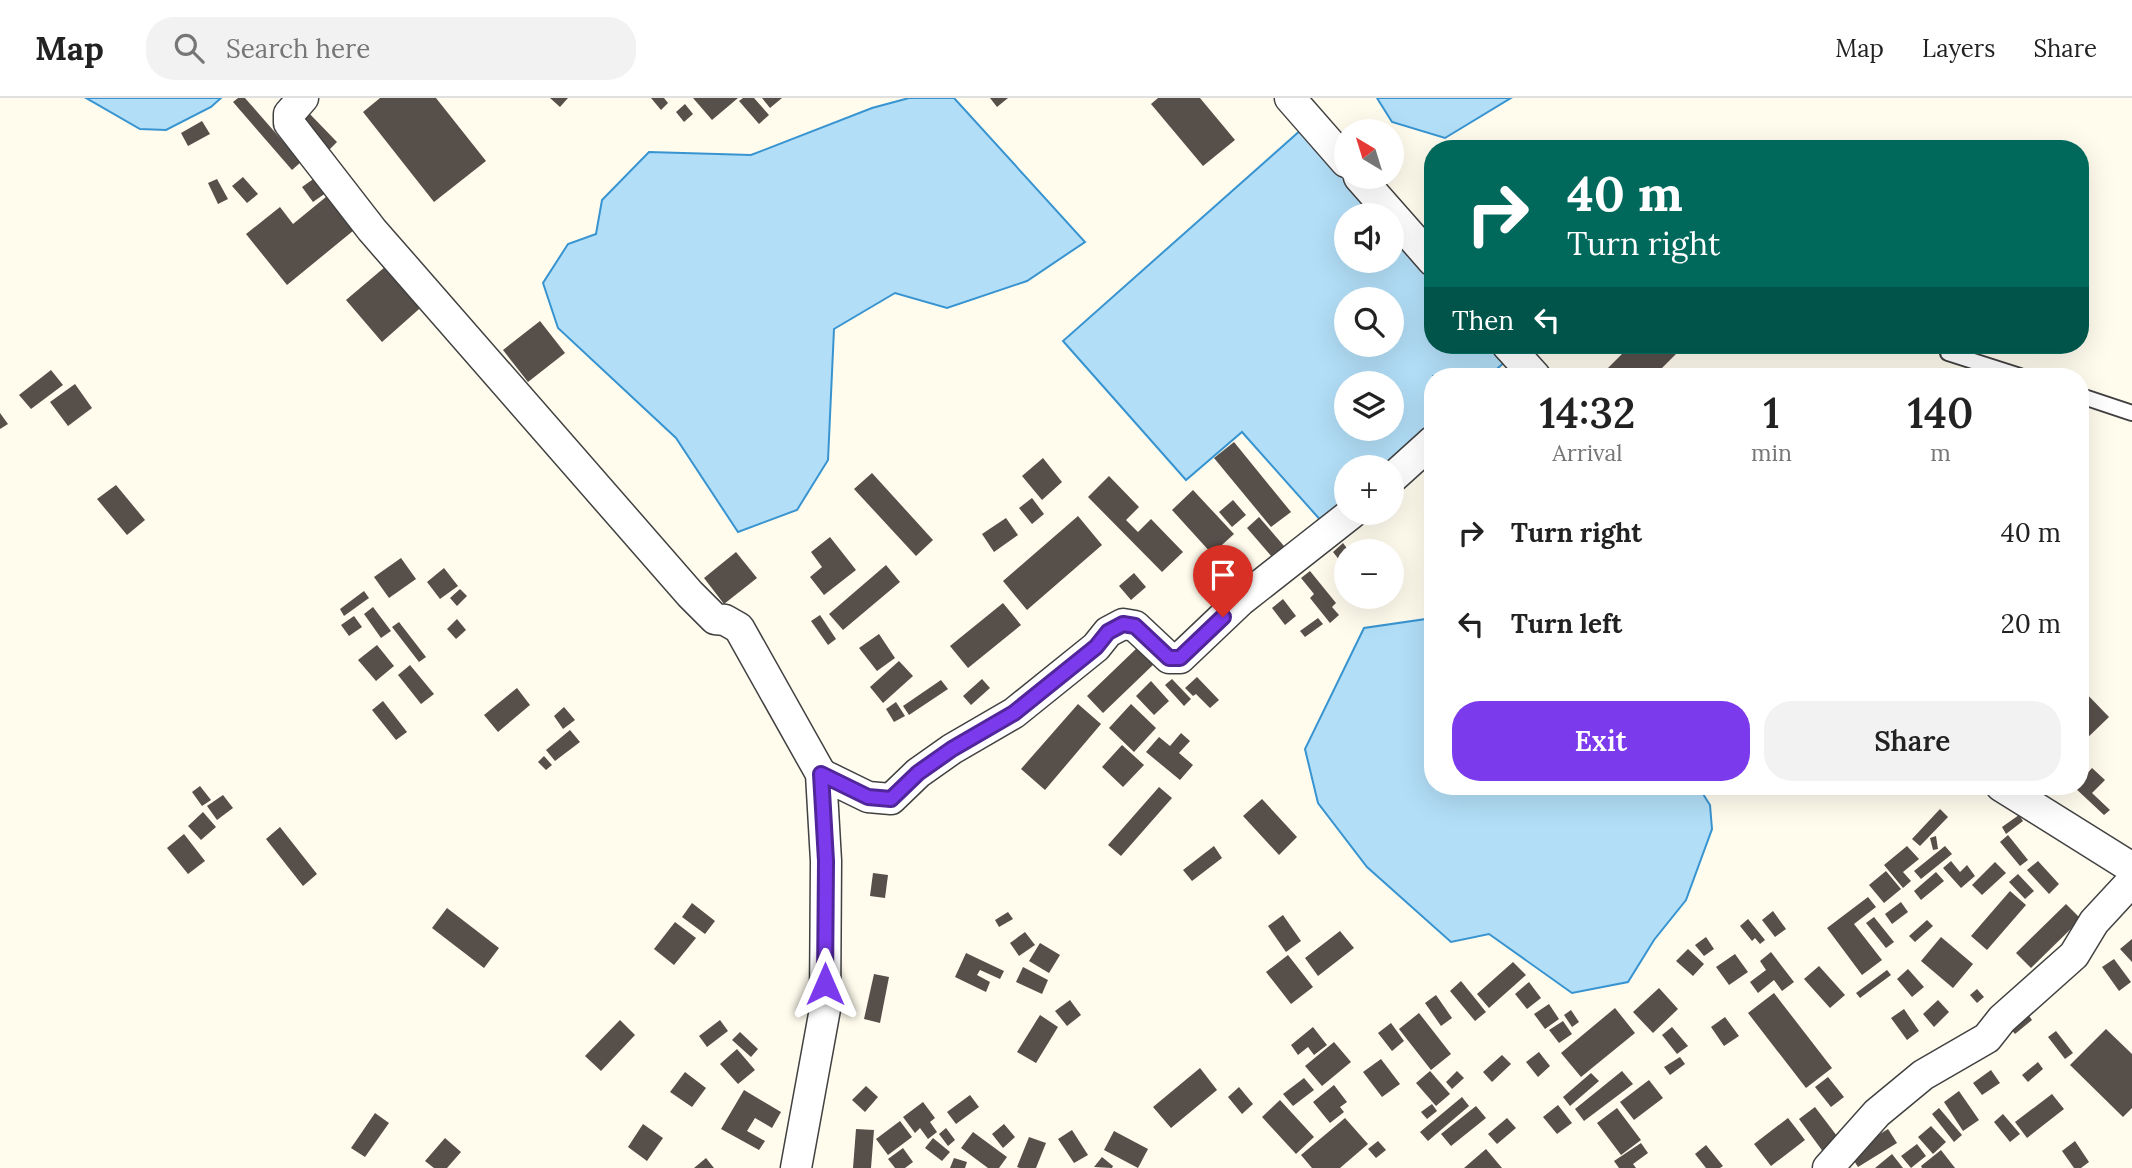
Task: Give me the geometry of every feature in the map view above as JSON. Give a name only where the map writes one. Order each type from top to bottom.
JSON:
[{"type":"street","points":[[303,98],[289,114],[289,123],[296,133],[372,230],[690,594],[715,620],[725,620],[739,628],[821,774],[826,861],[825,1009],[796,1168]]},
{"type":"street","points":[[1290,98],[1334,148]]},
{"type":"street","points":[[1370,189],[1424,251]]},
{"type":"street","points":[[1404,468],[1424,450]]},
{"type":"street","points":[[821,774],[868,797],[891,799],[918,773],[952,749],[1014,713],[1096,647],[1108,632],[1123,624],[1135,626],[1169,658],[1180,658],[1240,601],[1337,525]]},
{"type":"street","points":[[2015,795],[2132,868]]},
{"type":"street","points":[[1828,1168],[1886,1105],[1923,1075],[1987,1038],[2001,1018],[2074,955],[2094,922],[2132,881]]},
{"type":"lane","points":[[1951,354],[1995,368]]},
{"type":"lane","points":[[2089,399],[2132,412]]},
{"type":"water","points":[[86,98],[221,98],[211,107],[166,130],[140,129]]},
{"type":"water","points":[[909,98],[954,98],[1085,242],[1027,281],[947,308],[895,293],[834,329],[828,460],[797,510],[738,532],[676,438],[558,328],[543,283],[568,244],[596,234],[602,200],[649,152],[751,155],[872,108]]},
{"type":"water","points":[[1377,98],[1511,98],[1445,138],[1404,126],[1404,119],[1390,119]]},
{"type":"water","points":[[1302,129],[1334,165],[1334,189],[1355,189],[1367,203],[1334,203],[1334,273],[1404,273],[1404,245],[1424,267],[1424,354],[1501,354],[1507,360],[1498,368],[1424,368],[1424,433],[1399,455],[1334,455],[1334,513],[1323,523],[1242,432],[1186,480],[1063,341]]},
{"type":"water","points":[[1424,619],[1424,795],[1704,795],[1710,805],[1712,829],[1686,900],[1654,940],[1628,982],[1572,993],[1489,934],[1451,942],[1367,867],[1318,803],[1305,749],[1364,628]]},
{"type":"building","points":[[238,98],[245,98],[301,162],[292,170],[233,102]]},
{"type":"building","points":[[380,98],[436,98],[486,161],[434,202],[363,112]]},
{"type":"building","points":[[550,98],[568,98],[560,107]]},
{"type":"building","points":[[651,98],[664,98],[668,103],[661,110]]},
{"type":"building","points":[[693,98],[738,98],[712,120]]},
{"type":"building","points":[[743,98],[754,98],[769,115],[759,124],[739,101]]},
{"type":"building","points":[[762,98],[782,98],[770,108]]},
{"type":"building","points":[[990,98],[1008,98],[997,107]]},
{"type":"building","points":[[1158,98],[1200,98],[1235,140],[1203,166],[1151,104]]},
{"type":"building","points":[[685,104],[693,114],[684,122],[676,112]]},
{"type":"building","points":[[305,109],[337,142],[326,153],[294,119]]},
{"type":"building","points":[[202,121],[210,134],[188,146],[181,133]]},
{"type":"building","points":[[319,175],[330,190],[313,202],[302,187]]},
{"type":"building","points":[[243,177],[258,194],[247,203],[232,186]]},
{"type":"building","points":[[217,179],[228,199],[218,204],[208,183]]},
{"type":"building","points":[[332,192],[359,226],[287,285],[246,234],[280,207],[293,224]]},
{"type":"building","points":[[392,261],[427,302],[382,342],[346,300]]},
{"type":"building","points":[[540,321],[565,353],[528,382],[503,350]]},
{"type":"building","points":[[1622,354],[1676,354],[1662,368],[1608,368]]},
{"type":"building","points":[[51,370],[63,385],[31,409],[19,395]]},
{"type":"building","points":[[75,384],[92,408],[68,426],[50,402]]},
{"type":"building","points":[[0,413],[8,424],[0,429]]},
{"type":"building","points":[[1234,442],[1291,512],[1271,527],[1214,458]]},
{"type":"building","points":[[1043,458],[1062,482],[1042,500],[1022,476]]},
{"type":"building","points":[[872,473],[933,540],[916,556],[854,489]]},
{"type":"building","points":[[1109,476],[1139,507],[1126,520],[1138,532],[1151,519],[1183,552],[1162,572],[1088,497]]},
{"type":"building","points":[[116,485],[145,520],[127,535],[97,499]]},
{"type":"building","points":[[1193,490],[1234,534],[1212,554],[1172,510]]},
{"type":"building","points":[[1032,498],[1044,514],[1032,524],[1019,508]]},
{"type":"building","points":[[1233,500],[1246,515],[1232,527],[1219,512]]},
{"type":"building","points":[[1078,516],[1102,545],[1027,610],[1003,581]]},
{"type":"building","points":[[1259,517],[1284,546],[1272,557],[1247,528]]},
{"type":"building","points":[[1006,518],[1018,535],[994,552],[982,534]]},
{"type":"building","points":[[830,537],[856,570],[824,595],[810,577],[822,567],[811,552]]},
{"type":"building","points":[[736,552],[757,578],[724,604],[704,578]]},
{"type":"building","points":[[401,558],[416,579],[389,598],[374,577]]},
{"type":"building","points":[[886,565],[900,582],[843,630],[829,614]]},
{"type":"building","points":[[444,568],[458,586],[440,599],[427,582]]},
{"type":"building","points":[[1310,571],[1334,601],[1332,607],[1339,615],[1330,623],[1310,598],[1314,594],[1301,578]]},
{"type":"building","points":[[1134,573],[1146,587],[1131,600],[1119,586]]},
{"type":"building","points":[[460,589],[467,596],[457,606],[450,598]]},
{"type":"building","points":[[364,591],[369,598],[344,616],[340,609]]},
{"type":"building","points":[[1283,599],[1296,616],[1285,625],[1272,608]]},
{"type":"building","points":[[1003,603],[1021,625],[968,668],[950,646]]},
{"type":"building","points":[[373,607],[391,631],[381,638],[364,614]]},
{"type":"building","points":[[820,615],[836,639],[828,645],[811,621]]},
{"type":"building","points":[[354,616],[362,627],[349,636],[341,625]]},
{"type":"building","points":[[1318,618],[1323,624],[1305,637],[1300,631]]},
{"type":"building","points":[[457,619],[466,630],[456,639],[447,629]]},
{"type":"building","points":[[399,622],[426,657],[419,662],[392,627]]},
{"type":"building","points":[[879,634],[895,658],[877,671],[859,648]]},
{"type":"building","points":[[377,645],[394,666],[376,681],[358,660]]},
{"type":"building","points":[[1138,647],[1154,664],[1103,713],[1087,696]]},
{"type":"building","points":[[899,661],[913,676],[883,703],[870,687]]},
{"type":"building","points":[[410,665],[434,694],[421,704],[398,675]]},
{"type":"building","points":[[1197,677],[1219,700],[1210,708],[1196,694],[1193,696],[1185,688]]},
{"type":"building","points":[[982,679],[990,688],[971,705],[963,696]]},
{"type":"building","points":[[1172,679],[1191,699],[1184,706],[1165,685]]},
{"type":"building","points":[[941,680],[948,689],[909,715],[903,706]]},
{"type":"building","points":[[1151,681],[1169,701],[1154,715],[1136,696]]},
{"type":"building","points":[[517,688],[530,705],[498,732],[484,715]]},
{"type":"building","points":[[2089,696],[2109,717],[2089,736]]},
{"type":"building","points":[[383,701],[407,732],[396,740],[372,710]]},
{"type":"building","points":[[896,702],[905,716],[894,722],[886,709]]},
{"type":"building","points":[[1078,704],[1101,724],[1045,790],[1021,769]]},
{"type":"building","points":[[1131,704],[1156,728],[1134,752],[1109,728]]},
{"type":"building","points":[[564,707],[575,720],[563,729],[554,716]]},
{"type":"building","points":[[570,730],[580,742],[555,761],[546,750]]},
{"type":"building","points":[[1181,733],[1190,741],[1179,753],[1193,765],[1180,780],[1146,752],[1159,737],[1170,746]]},
{"type":"building","points":[[1122,745],[1144,765],[1123,787],[1102,767]]},
{"type":"building","points":[[544,756],[552,765],[546,770],[538,762]]},
{"type":"building","points":[[2092,768],[2105,780],[2092,793],[2110,810],[2104,815],[2083,795],[2089,795],[2089,771]]},
{"type":"building","points":[[200,786],[211,800],[202,806],[192,792]]},
{"type":"building","points":[[1159,787],[1172,798],[1121,856],[1108,845]]},
{"type":"building","points":[[223,795],[233,808],[217,820],[207,806]]},
{"type":"building","points":[[1262,799],[1297,837],[1279,855],[1243,816]]},
{"type":"building","points":[[1940,809],[1948,817],[1920,846],[1912,839]]},
{"type":"building","points":[[203,812],[216,827],[201,840],[188,826]]},
{"type":"building","points":[[2019,815],[2023,821],[2006,834],[2002,827]]},
{"type":"building","points":[[280,827],[317,874],[303,886],[266,839]]},
{"type":"building","points":[[184,834],[205,861],[188,874],[167,848]]},
{"type":"building","points":[[2008,835],[2028,860],[2020,866],[2000,842]]},
{"type":"building","points":[[1936,836],[1938,849],[1933,850],[1930,838]]},
{"type":"building","points":[[1214,846],[1222,858],[1192,881],[1183,870]]},
{"type":"building","points":[[1907,846],[1919,859],[1903,872],[1911,881],[1903,888],[1884,865]]},
{"type":"building","points":[[1945,846],[1952,854],[1921,879],[1914,871]]},
{"type":"building","points":[[1951,861],[1960,872],[1967,865],[1975,876],[1961,888],[1943,868]]},
{"type":"building","points":[[2038,861],[2059,884],[2049,894],[2027,870]]},
{"type":"building","points":[[1995,862],[2006,873],[1982,895],[1972,885]]},
{"type":"building","points":[[1886,871],[1901,889],[1884,903],[1869,885]]},
{"type":"building","points":[[1936,872],[1944,881],[1921,900],[1914,891]]},
{"type":"building","points":[[873,873],[888,875],[885,898],[870,896]]},
{"type":"building","points":[[2018,874],[2034,891],[2025,899],[2009,882]]},
{"type":"building","points":[[2010,891],[2026,905],[1987,950],[1971,936]]},
{"type":"building","points":[[1868,897],[1876,907],[1854,924],[1882,960],[1862,975],[1827,928]]},
{"type":"building","points":[[1901,902],[1908,912],[1892,924],[1885,914]]},
{"type":"building","points":[[692,903],[715,921],[705,934],[682,917]]},
{"type":"building","points":[[2066,904],[2081,919],[2031,968],[2016,953]]},
{"type":"building","points":[[447,908],[499,948],[484,968],[432,928]]},
{"type":"building","points":[[1773,911],[1786,929],[1775,937],[1762,920]]},
{"type":"building","points":[[1008,912],[1013,919],[999,927],[995,920]]},
{"type":"building","points":[[1283,915],[1301,941],[1286,952],[1268,926]]},
{"type":"building","points":[[1874,917],[1894,942],[1886,948],[1866,923]]},
{"type":"building","points":[[1748,919],[1765,940],[1760,944],[1755,938],[1752,941],[1740,926]]},
{"type":"building","points":[[1927,920],[1933,926],[1915,942],[1909,936]]},
{"type":"building","points":[[675,922],[696,938],[674,965],[654,949]]},
{"type":"building","points":[[1340,931],[1354,948],[1318,976],[1305,958]]},
{"type":"building","points":[[1025,932],[1035,945],[1019,956],[1010,943]]},
{"type":"building","points":[[1706,937],[1714,949],[1704,956],[1695,945]]},
{"type":"building","points":[[1941,937],[1973,964],[1953,988],[1921,961]]},
{"type":"building","points":[[2132,939],[2132,962],[2120,949]]},
{"type":"building","points":[[1040,943],[1060,955],[1049,973],[1029,961]]},
{"type":"building","points":[[1688,949],[1704,964],[1693,976],[1676,961]]},
{"type":"building","points":[[1771,952],[1794,982],[1782,991],[1774,980],[1758,993],[1750,982],[1766,970],[1760,961]]},
{"type":"building","points":[[966,953],[1004,971],[1000,979],[980,970],[977,975],[990,982],[986,992],[955,977]]},
{"type":"building","points":[[1735,954],[1748,972],[1729,985],[1716,967]]},
{"type":"building","points":[[1288,955],[1313,987],[1291,1004],[1266,972]]},
{"type":"building","points":[[2114,959],[2131,982],[2119,991],[2102,967]]},
{"type":"building","points":[[1513,962],[1526,975],[1489,1008],[1477,994]]},
{"type":"building","points":[[1819,966],[1845,995],[1830,1008],[1804,979]]},
{"type":"building","points":[[1023,967],[1048,980],[1042,994],[1016,982]]},
{"type":"building","points":[[1908,969],[1924,987],[1912,997],[1897,979]]},
{"type":"building","points":[[1887,970],[1891,975],[1860,998],[1856,993]]},
{"type":"building","points":[[874,974],[889,977],[880,1023],[864,1019]]},
{"type":"building","points":[[1461,981],[1486,1012],[1475,1021],[1450,991]]},
{"type":"building","points":[[1529,982],[1541,998],[1527,1009],[1515,994]]},
{"type":"building","points":[[1659,988],[1678,1009],[1653,1033],[1633,1012]]},
{"type":"building","points":[[1977,989],[1984,997],[1977,1003],[1970,995]]},
{"type":"building","points":[[1774,993],[1832,1068],[1806,1088],[1748,1013]]},
{"type":"building","points":[[1436,995],[1452,1018],[1441,1026],[1425,1003]]},
{"type":"building","points":[[1070,1000],[1081,1015],[1067,1026],[1055,1011]]},
{"type":"building","points":[[1938,1000],[1949,1012],[1934,1027],[1923,1014]]},
{"type":"building","points":[[1549,1004],[1559,1019],[1545,1029],[1534,1014]]},
{"type":"building","points":[[1615,1008],[1635,1033],[1581,1077],[1561,1053]]},
{"type":"building","points":[[1904,1009],[1919,1031],[1907,1040],[1891,1018]]},
{"type":"building","points":[[1571,1010],[1579,1022],[1572,1027],[1564,1015]]},
{"type":"building","points":[[2025,1010],[2032,1020],[2015,1034],[2007,1024]]},
{"type":"building","points":[[1419,1013],[1451,1054],[1431,1070],[1399,1029]]},
{"type":"building","points":[[1040,1015],[1058,1027],[1036,1063],[1017,1052]]},
{"type":"building","points":[[1725,1017],[1739,1036],[1724,1046],[1711,1027]]},
{"type":"building","points":[[620,1020],[635,1035],[601,1071],[585,1056]]},
{"type":"building","points":[[720,1020],[728,1031],[707,1047],[699,1036]]},
{"type":"building","points":[[1563,1021],[1572,1034],[1559,1043],[1549,1030]]},
{"type":"building","points":[[1391,1023],[1404,1041],[1392,1051],[1378,1033]]},
{"type":"building","points":[[1313,1027],[1327,1045],[1314,1055],[1308,1047],[1298,1055],[1291,1045]]},
{"type":"building","points":[[1672,1027],[1688,1046],[1677,1054],[1662,1035]]},
{"type":"building","points":[[2106,1029],[2132,1054],[2132,1108],[2123,1117],[2070,1065]]},
{"type":"building","points":[[2056,1031],[2073,1053],[2065,1059],[2048,1037]]},
{"type":"building","points":[[740,1032],[758,1049],[751,1057],[732,1040]]},
{"type":"building","points":[[1334,1042],[1351,1062],[1322,1086],[1305,1066]]},
{"type":"building","points":[[737,1049],[755,1070],[738,1084],[720,1064]]},
{"type":"building","points":[[1539,1052],[1550,1066],[1538,1077],[1526,1062]]},
{"type":"building","points":[[1502,1055],[1511,1064],[1492,1082],[1483,1072]]},
{"type":"building","points":[[1680,1057],[1685,1064],[1670,1075],[1664,1067]]},
{"type":"building","points":[[1381,1059],[1400,1084],[1382,1097],[1363,1072]]},
{"type":"building","points":[[2038,1062],[2043,1069],[2028,1082],[2022,1075]]},
{"type":"building","points":[[1200,1068],[1217,1090],[1171,1128],[1153,1107]]},
{"type":"building","points":[[1991,1070],[2000,1083],[1982,1095],[1973,1083]]},
{"type":"building","points":[[1430,1071],[1450,1094],[1436,1106],[1416,1083]]},
{"type":"building","points":[[1457,1071],[1464,1078],[1452,1089],[1446,1082]]},
{"type":"building","points":[[1622,1071],[1633,1084],[1584,1121],[1575,1109]]},
{"type":"building","points":[[685,1072],[706,1088],[692,1107],[670,1092]]},
{"type":"building","points":[[1591,1073],[1599,1081],[1570,1106],[1563,1097]]},
{"type":"building","points":[[1828,1077],[1844,1097],[1831,1107],[1815,1087]]},
{"type":"building","points":[[1304,1078],[1314,1090],[1293,1106],[1283,1094]]},
{"type":"building","points":[[1649,1080],[1663,1098],[1634,1120],[1620,1102]]},
{"type":"building","points":[[1334,1085],[1347,1102],[1340,1107],[1344,1112],[1330,1123],[1313,1102]]},
{"type":"building","points":[[866,1086],[878,1097],[865,1112],[852,1100]]},
{"type":"building","points":[[1239,1087],[1253,1104],[1242,1114],[1228,1097]]},
{"type":"building","points":[[744,1090],[781,1112],[772,1128],[755,1118],[747,1131],[765,1141],[759,1150],[721,1129]]},
{"type":"building","points":[[1959,1091],[1979,1120],[1963,1131],[1944,1102]]},
{"type":"building","points":[[2052,1094],[2064,1109],[2027,1138],[2015,1122]]},
{"type":"building","points":[[970,1095],[979,1107],[956,1124],[947,1112]]},
{"type":"building","points":[[1462,1097],[1469,1106],[1428,1141],[1420,1132]]},
{"type":"building","points":[[1280,1100],[1314,1137],[1296,1154],[1262,1117]]},
{"type":"building","points":[[923,1102],[935,1118],[930,1122],[937,1132],[928,1139],[920,1128],[915,1133],[903,1117]]},
{"type":"building","points":[[1432,1104],[1437,1111],[1427,1119],[1421,1112]]},
{"type":"building","points":[[1558,1105],[1572,1123],[1557,1134],[1543,1117]]},
{"type":"building","points":[[1476,1106],[1486,1118],[1451,1146],[1441,1134]]},
{"type":"building","points":[[1815,1107],[1840,1140],[1824,1153],[1799,1119]]},
{"type":"building","points":[[1617,1108],[1641,1140],[1621,1155],[1597,1123]]},
{"type":"building","points":[[1939,1108],[1962,1135],[1954,1142],[1932,1114]]},
{"type":"building","points":[[375,1113],[389,1123],[365,1157],[351,1148]]},
{"type":"building","points":[[2003,1114],[2020,1134],[2010,1142],[1994,1122]]},
{"type":"building","points":[[1345,1118],[1368,1144],[1340,1168],[1312,1168],[1301,1155]]},
{"type":"building","points":[[1507,1118],[1516,1128],[1497,1144],[1488,1134]]},
{"type":"building","points":[[1788,1118],[1805,1140],[1771,1166],[1754,1144]]},
{"type":"building","points":[[900,1121],[912,1137],[888,1155],[876,1139]]},
{"type":"building","points":[[643,1124],[663,1138],[647,1161],[628,1147]]},
{"type":"building","points":[[1004,1124],[1015,1137],[1003,1148],[992,1134]]},
{"type":"building","points":[[1931,1126],[1946,1142],[1933,1154],[1918,1137]]},
{"type":"building","points":[[946,1128],[955,1140],[948,1146],[939,1134]]},
{"type":"building","points":[[856,1129],[874,1130],[871,1168],[853,1168]]},
{"type":"building","points":[[1888,1129],[1897,1143],[1858,1167],[1849,1153]]},
{"type":"building","points":[[1072,1130],[1088,1155],[1074,1163],[1058,1139]]},
{"type":"building","points":[[1114,1131],[1148,1149],[1138,1168],[1104,1150]]},
{"type":"building","points":[[973,1132],[1007,1157],[999,1168],[988,1168],[961,1148]]},
{"type":"building","points":[[1029,1137],[1046,1143],[1036,1168],[1017,1167]]},
{"type":"building","points":[[445,1138],[461,1152],[447,1168],[434,1168],[425,1161]]},
{"type":"building","points":[[933,1138],[950,1152],[942,1161],[925,1148]]},
{"type":"building","points":[[1378,1141],[1386,1150],[1376,1158],[1368,1149]]},
{"type":"building","points":[[2075,1141],[2089,1162],[2081,1168],[2074,1168],[2062,1151]]},
{"type":"building","points":[[1641,1143],[1648,1153],[1633,1164],[1636,1168],[1619,1168],[1614,1161]]},
{"type":"building","points":[[1917,1144],[1926,1156],[1911,1168],[1901,1156]]},
{"type":"building","points":[[1706,1145],[1723,1166],[1706,1168],[1695,1154]]},
{"type":"building","points":[[903,1148],[913,1162],[905,1168],[895,1168],[888,1159]]},
{"type":"building","points":[[1486,1149],[1502,1168],[1464,1168]]},
{"type":"building","points":[[1941,1150],[1955,1168],[1922,1168],[1921,1166]]},
{"type":"building","points":[[1892,1154],[1903,1168],[1875,1168]]},
{"type":"building","points":[[1102,1157],[1113,1166],[1112,1168],[1094,1167]]},
{"type":"building","points":[[706,1158],[714,1168],[694,1168]]},
{"type":"building","points":[[954,1158],[967,1162],[965,1168],[950,1168]]},
{"type":"route","points":[[825,984],[826,861],[821,774],[868,797],[891,799],[918,773],[952,749],[1014,713],[1035,693],[1096,647],[1108,632],[1123,624],[1135,626],[1169,658],[1180,658],[1223,617]]}]
